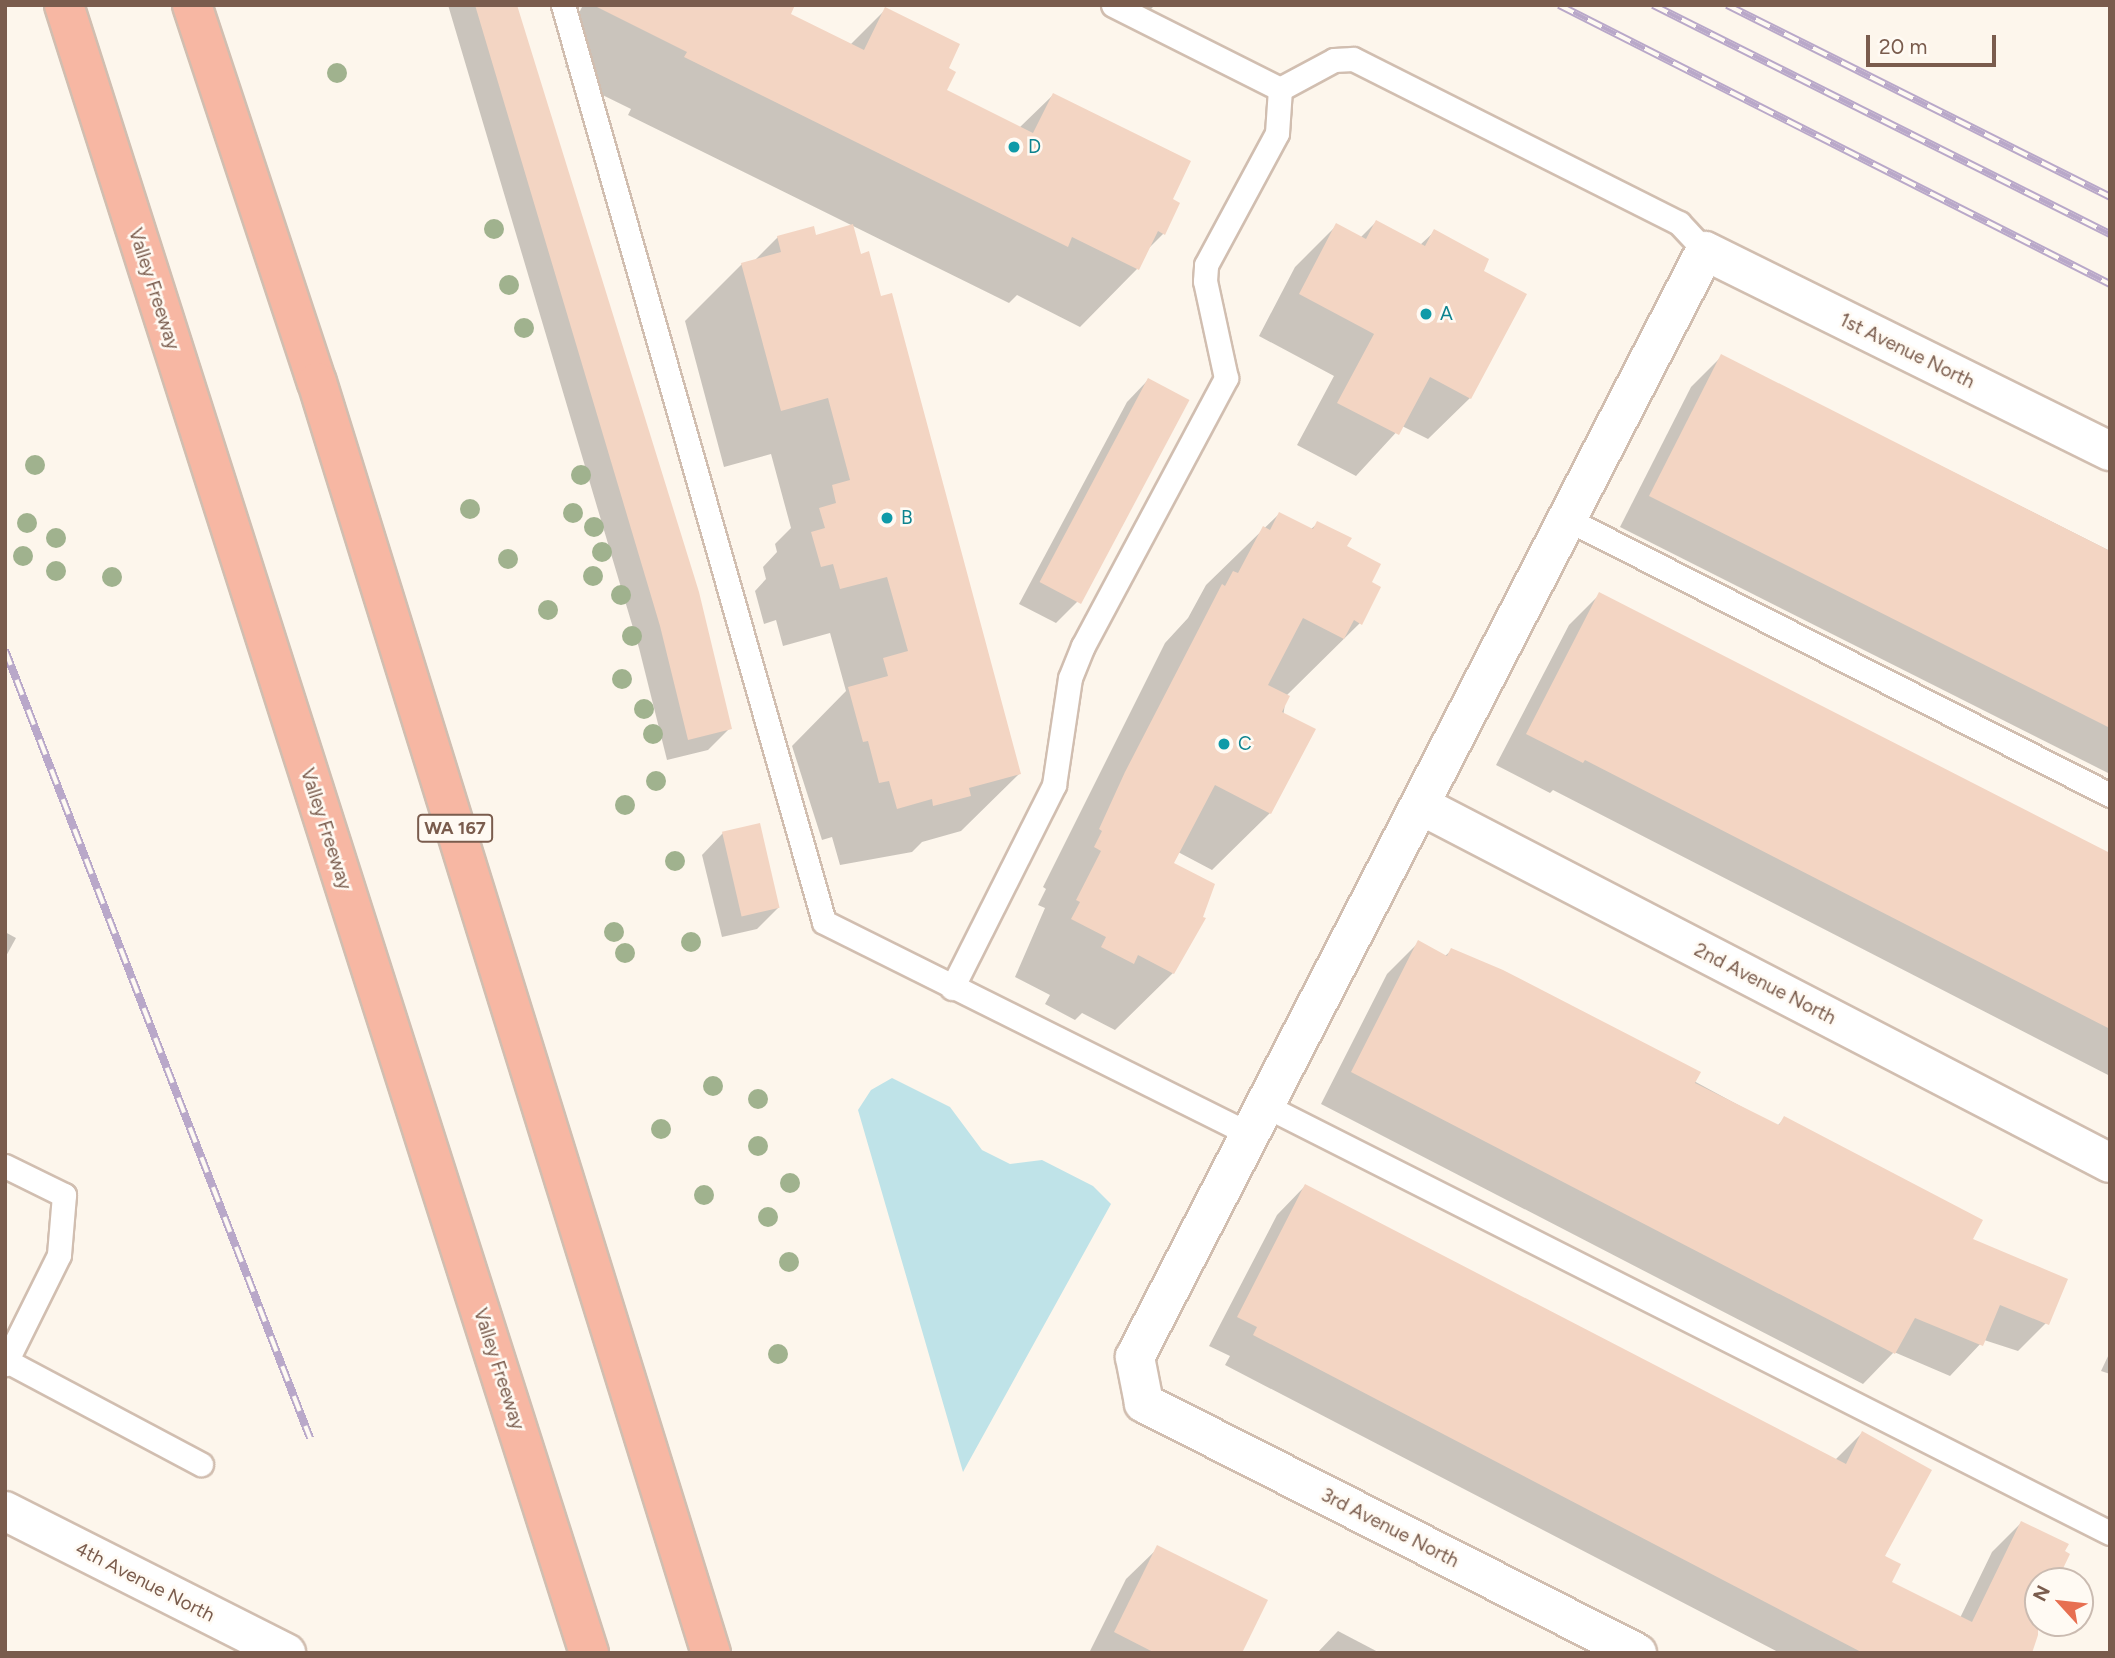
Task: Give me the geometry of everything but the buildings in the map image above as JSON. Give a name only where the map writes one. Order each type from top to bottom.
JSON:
[{"type":"highway","name":"Valley Freeway","points":[[64,5],[589,1653]]},
{"type":"highway","name":"WA 167","points":[[192,5],[321,396],[711,1653]]},
{"type":"street","name":"1st Avenue North","points":[[1705,251],[2110,451]]},
{"type":"street","points":[[1256,1120],[1705,251]]},
{"type":"street","name":"2nd Avenue North","points":[[1420,805],[2110,1163]]},
{"type":"street","name":"3rd Avenue North","points":[[1256,1120],[1135,1357],[1144,1403],[1637,1653]]},
{"type":"street","name":"4th Avenue North","points":[[5,1511],[286,1653]]},
{"type":"lane","points":[[564,5],[824,922],[952,988],[1256,1120],[2110,1533]]},
{"type":"lane","points":[[1113,5],[1280,89]]},
{"type":"lane","points":[[1280,89],[1334,60],[1353,59],[1679,223],[1705,251]]},
{"type":"lane","points":[[952,988],[1054,785],[1070,678],[1083,646],[1226,378],[1205,281],[1206,265],[1278,133],[1280,89]]},
{"type":"lane","points":[[1565,518],[2110,795]]},
{"type":"lane","points":[[5,1166],[64,1195],[59,1255],[6,1362],[201,1464]]},
{"type":"water","points":[[892,1078],[950,1107],[982,1150],[1010,1164],[1042,1160],[1093,1186],[1111,1204],[963,1472],[858,1110],[871,1090]]},
{"type":"railway","points":[[1559,5],[2110,284]]},
{"type":"railway","points":[[1653,5],[2110,234]]},
{"type":"railway","points":[[1727,5],[2110,197]]},
{"type":"railway","points":[[5,650],[310,1438]]},
{"type":"place","name":"D","points":[[1014,147]]},
{"type":"place","name":"A","points":[[1426,314]]},
{"type":"place","name":"B","points":[[887,518]]},
{"type":"place","name":"C","points":[[1224,744]]}]
